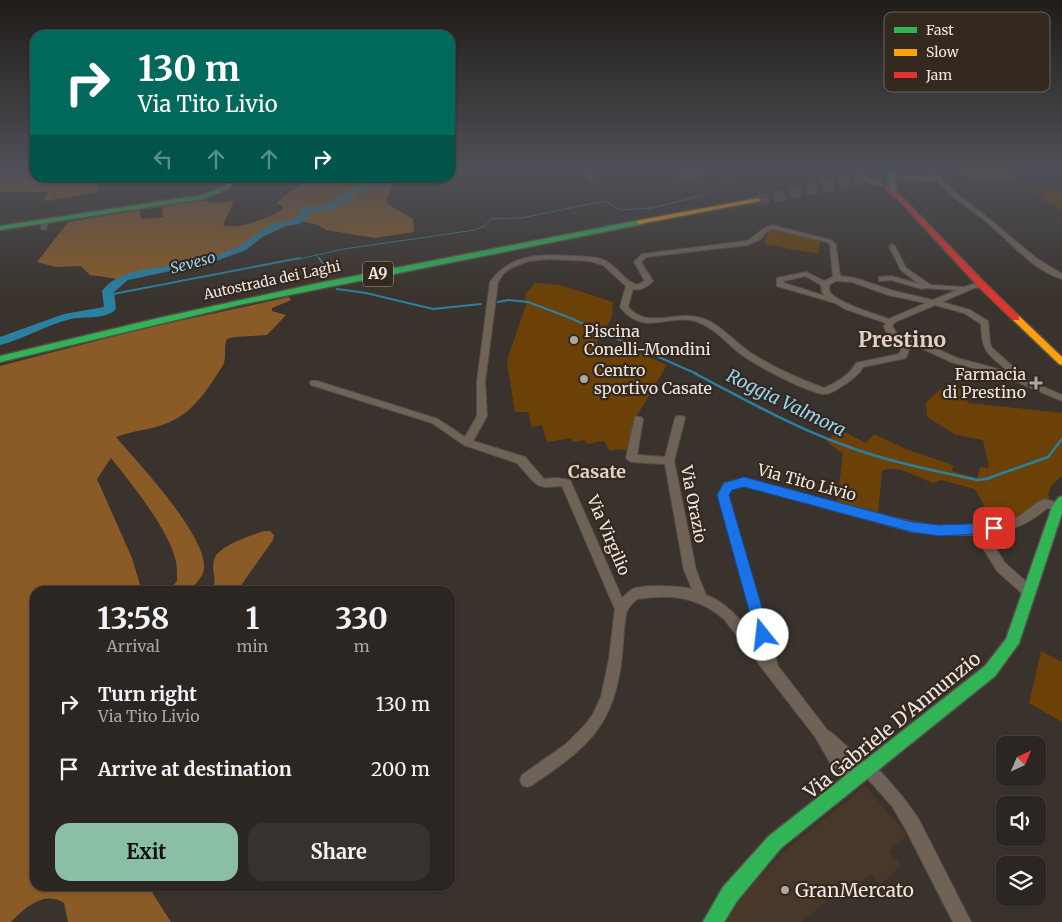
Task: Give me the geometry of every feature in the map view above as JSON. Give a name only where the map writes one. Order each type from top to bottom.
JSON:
[{"type":"main road","points":[[0,228],[44,224],[120,211]]},
{"type":"main road","name":"Autostrada dei Laghi","points":[[0,353],[114,323],[197,305],[681,211]]},
{"type":"main road","name":"Autostrada dei Laghi","points":[[0,359],[116,328],[684,211]]},
{"type":"main road","points":[[914,211],[982,285],[1062,362]]},
{"type":"main road","name":"Via Gabriele D'Annunzio","points":[[713,922],[730,894],[775,842],[990,671],[1012,643],[1060,504]]},
{"type":"street","points":[[977,211],[1024,252],[1062,278]]},
{"type":"street","points":[[44,224],[61,220]]},
{"type":"street","points":[[467,443],[482,416],[481,382],[488,312],[494,282],[498,274],[514,263],[537,257],[595,260],[608,264],[624,282],[630,285],[643,286],[649,281],[637,262],[644,255],[748,243],[760,237],[764,230],[772,227],[829,241],[833,245],[836,279]]},
{"type":"street","points":[[892,246],[903,269],[929,287],[967,288]]},
{"type":"street","points":[[982,285],[967,288],[933,302],[890,322],[838,302],[780,284],[780,280],[806,274],[816,281],[825,284],[836,279],[855,280],[890,293],[933,302],[966,311],[982,320],[986,326],[987,346],[1026,383]]},
{"type":"street","points":[[882,278],[891,278],[930,290],[935,293],[933,302]]},
{"type":"street","points":[[825,284],[826,292],[838,302]]},
{"type":"street","points":[[630,285],[624,307],[634,316],[651,322],[688,318],[705,321],[749,356],[824,390],[834,388],[858,369],[859,364],[903,356],[905,350],[889,330],[890,322]]},
{"type":"street","points":[[900,342],[921,344],[962,362],[991,370],[1062,398]]},
{"type":"street","name":"Via Virgilio","points":[[314,383],[435,421],[467,443],[521,460],[528,465],[539,481],[544,483],[559,480],[566,483],[621,609],[634,594],[648,592],[689,593],[715,604],[728,615],[773,670],[821,733],[837,761],[861,773],[897,801],[912,824],[962,922]]},
{"type":"street","name":"Via Orazio","points":[[680,418],[669,461],[690,570],[701,597]]},
{"type":"street","points":[[638,419],[631,458],[669,461]]},
{"type":"street","name":"Via Tito Livio","points":[[773,670],[723,495],[728,486],[744,482],[912,527],[940,530],[978,530],[1010,526],[1032,515],[1046,503],[1060,504]]},
{"type":"street","points":[[978,530],[1002,567],[1029,592]]},
{"type":"street","points":[[527,780],[563,755],[579,741],[604,708],[610,684],[621,609]]},
{"type":"shaded area","points":[[133,211],[139,211],[142,219],[163,217],[162,211],[229,211],[223,225],[236,226],[245,225],[278,211],[400,211],[413,219],[414,232],[375,238],[326,230],[318,225],[296,220],[281,223],[262,231],[242,246],[195,264],[130,275],[119,279],[90,275],[81,266],[56,267],[37,262],[68,222]]},
{"type":"shaded area","points":[[769,229],[821,238],[818,254],[764,244]]},
{"type":"shaded area","name":"Centro sportivo Casate","points":[[535,283],[560,285],[613,302],[612,317],[596,343],[601,346],[626,349],[667,365],[635,419],[629,451],[619,449],[610,451],[604,441],[587,444],[585,440],[573,442],[571,438],[547,442],[542,425],[532,427],[528,412],[515,412],[507,364],[508,357],[526,305],[525,294]]},
{"type":"shaded area","points":[[289,297],[291,300],[272,308],[272,311],[286,315],[267,335],[227,339],[223,365],[199,400],[184,414],[165,424],[116,437],[171,502],[197,542],[203,559],[203,573],[197,583],[194,586],[173,586],[177,581],[177,569],[166,536],[149,508],[111,458],[97,479],[132,558],[140,586],[30,586],[30,891],[153,891],[171,922],[68,922],[64,903],[50,898],[43,899],[29,906],[11,922],[0,922],[0,366],[138,330]]},
{"type":"shaded area","points":[[955,383],[969,403],[1062,413],[1062,476],[1050,488],[1049,498],[1020,516],[994,524],[975,489],[941,480],[933,483],[908,472],[888,469],[882,471],[878,513],[837,502],[843,454],[826,441],[841,430],[866,443],[874,434],[906,449],[953,465],[952,471],[977,478],[980,467],[989,468],[983,440],[956,435],[927,417],[926,403],[938,391]]},
{"type":"shaded area","points":[[270,531],[274,535],[273,540],[241,586],[214,586],[213,564],[217,555],[228,546],[252,535]]},
{"type":"shaded area","points":[[1041,651],[1062,662],[1062,722],[1029,703]]},
{"type":"shaded area","name":"GranMercato","points":[[865,786],[907,835],[889,851],[901,866],[880,885],[871,873],[849,893],[844,886],[802,922],[725,922],[737,901],[784,851]]},
{"type":"waterway","name":"Seveso","points":[[0,341],[68,316],[103,312],[110,309],[108,291],[124,278],[175,267],[196,265],[242,248],[259,235],[284,223],[296,222],[305,216],[303,211]]},
{"type":"waterway","points":[[294,260],[344,249],[475,230],[485,226],[491,219],[522,218],[556,211]]},
{"type":"waterway","points":[[317,255],[320,260]]},
{"type":"waterway","points":[[108,295],[300,258]]},
{"type":"waterway","points":[[319,258],[330,273]]},
{"type":"waterway","name":"Roggia Valmora","points":[[337,289],[366,293],[433,309],[481,304]]},
{"type":"waterway","name":"Roggia Valmora","points":[[498,302],[508,300],[528,302],[568,317],[697,374]]},
{"type":"waterway","name":"Roggia Valmora","points":[[694,373],[822,437],[891,460],[977,480],[986,479],[1048,457],[1062,439]]},
{"type":"traffic: fast","points":[[0,228],[111,211]]},
{"type":"traffic: fast","points":[[0,359],[80,339],[319,286],[640,222]]},
{"type":"traffic: fast","points":[[713,922],[730,894],[775,842],[990,671],[1012,643],[1058,507],[1062,501]]},
{"type":"traffic: slow","points":[[640,222],[699,211]]},
{"type":"traffic: slow","points":[[1016,318],[1062,362]]},
{"type":"traffic: jam","points":[[912,211],[1016,318]]},
{"type":"place","name":"Piscina Conelli-Mondini","points":[[574,340]]},
{"type":"place","name":"Centro sportivo Casate","points":[[584,379]]},
{"type":"place","name":"Farmacia di Prestino","points":[[1036,383]]},
{"type":"place","name":"GranMercato","points":[[785,890]]},
{"type":"district","name":"Prestino","points":[[902,340]]},
{"type":"district","name":"Casate","points":[[597,472]]},
{"type":"route","points":[[763,635],[723,495],[728,486],[744,482],[912,527],[940,530],[994,528]]}]
